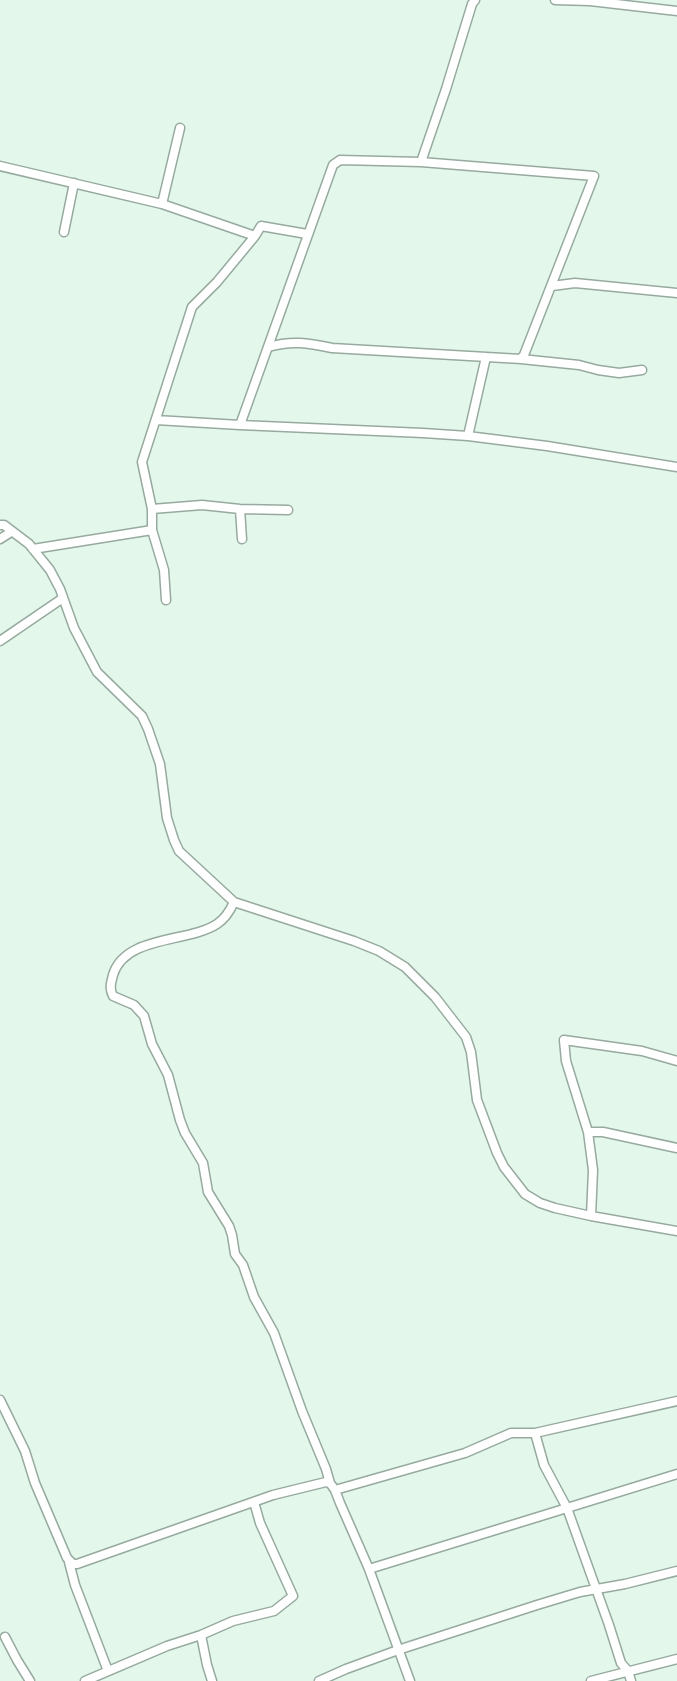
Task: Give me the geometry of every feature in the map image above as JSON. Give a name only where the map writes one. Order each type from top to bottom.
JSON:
[{"type":"street","points":[[421,162],[475,0]]},
{"type":"street","points":[[555,0],[590,1],[677,11]]},
{"type":"street","points":[[162,204],[180,128]]},
{"type":"street","points":[[240,425],[333,165],[340,160],[421,162],[594,176],[521,359]]},
{"type":"street","points":[[0,166],[162,204],[255,236]]},
{"type":"street","points":[[64,232],[74,183]]},
{"type":"street","points":[[166,600],[164,570],[152,530],[152,509],[142,463],[192,307],[218,282],[261,226],[307,234]]},
{"type":"street","points":[[552,286],[575,283],[677,293]]},
{"type":"street","points":[[268,347],[284,343],[304,343],[332,348],[521,359],[579,365],[619,373],[642,370]]},
{"type":"street","points":[[468,436],[486,357]]},
{"type":"street","points":[[156,420],[468,436],[677,467]]},
{"type":"street","points":[[152,509],[202,505],[288,510]]},
{"type":"street","points":[[240,509],[242,538]]},
{"type":"street","points":[[0,525],[29,544],[50,570],[74,628],[97,672],[142,716],[160,764],[167,818],[179,851],[234,902],[379,951],[405,967],[435,996],[466,1037],[471,1052],[477,1100],[504,1167],[525,1194],[555,1209],[677,1231]]},
{"type":"street","points":[[33,549],[152,530]]},
{"type":"street","points":[[0,539],[11,532]]},
{"type":"street","points":[[0,640],[63,598]]},
{"type":"street","points":[[234,902],[229,914],[209,928],[149,945],[127,955],[117,965],[110,990],[113,996],[134,1005],[144,1016],[152,1044],[168,1075],[185,1133],[203,1163],[208,1192],[229,1226],[235,1254],[243,1265],[254,1297],[274,1333],[302,1411],[369,1569],[411,1681]]},
{"type":"street","points":[[591,1216],[593,1170],[588,1132],[566,1061],[564,1040],[642,1051],[677,1061]]},
{"type":"street","points":[[588,1132],[603,1132],[677,1148]]},
{"type":"street","points":[[0,1400],[25,1451],[108,1671]]},
{"type":"street","points":[[333,1487],[465,1452],[511,1433],[535,1433],[677,1401]]},
{"type":"street","points":[[535,1433],[544,1465],[567,1508],[621,1663],[628,1671],[631,1681]]},
{"type":"street","points":[[369,1569],[677,1474]]},
{"type":"street","points":[[69,1562],[77,1564],[273,1495],[326,1482],[333,1487]]},
{"type":"street","points":[[85,1681],[233,1621],[274,1611],[293,1596],[260,1523],[254,1502]]},
{"type":"street","points":[[322,1680],[398,1650],[537,1605],[580,1592],[677,1571]]},
{"type":"street","points":[[201,1635],[212,1681]]},
{"type":"street","points":[[5,1636],[30,1681]]},
{"type":"street","points":[[591,1681],[677,1659]]}]
